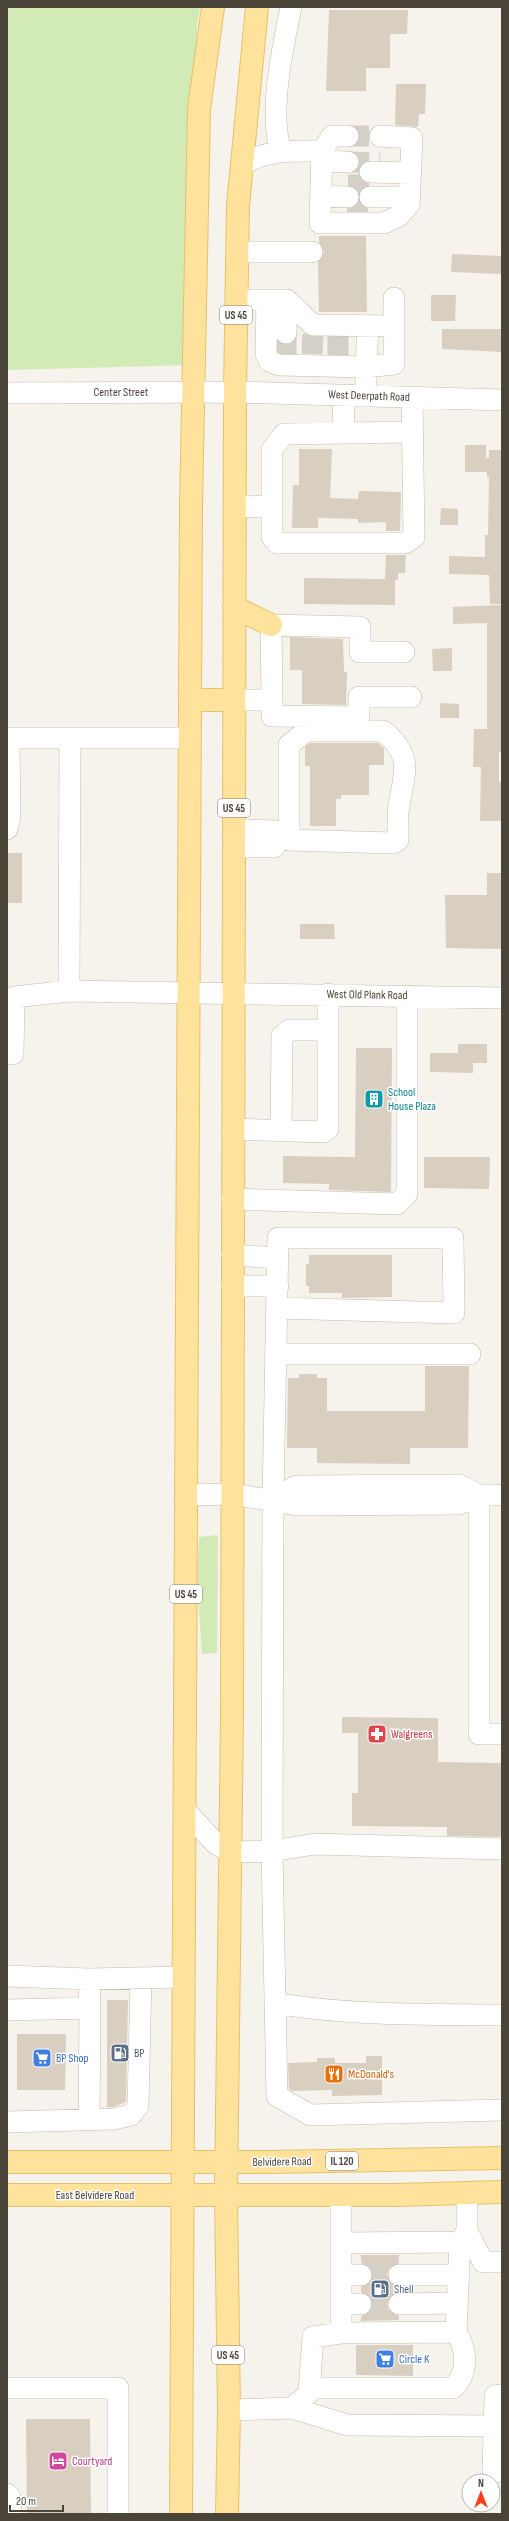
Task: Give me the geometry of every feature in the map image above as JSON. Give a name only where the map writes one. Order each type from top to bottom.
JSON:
[{"type":"main road","name":"US 45","points":[[181,2514],[191,506],[195,392],[199,110],[213,7]]},
{"type":"main road","name":"US 45","points":[[227,2514],[229,2410],[226,2195],[230,1852],[233,992],[236,840],[234,700],[235,392],[238,206],[257,7]]},
{"type":"main road","points":[[234,607],[271,626]]},
{"type":"main road","points":[[234,642],[271,626]]},
{"type":"main road","points":[[191,700],[234,700]]},
{"type":"main road","name":"Belvidere Road","points":[[183,2162],[502,2158]]},
{"type":"main road","name":"IL 120","points":[[7,2162],[183,2162]]},
{"type":"main road","points":[[183,2195],[468,2194],[502,2192]]},
{"type":"main road","name":"East Belvidere Road","points":[[7,2195],[183,2195]]},
{"type":"street","points":[[281,151],[276,135],[280,59],[291,7]]},
{"type":"street","points":[[252,57],[280,59]]},
{"type":"street","points":[[246,125],[252,136],[260,142],[281,151],[321,179],[348,185],[321,179]]},
{"type":"street","points":[[348,136],[332,136],[321,179],[320,223],[384,224],[409,186],[412,138],[380,136]]},
{"type":"street","points":[[242,165],[255,157],[281,151]]},
{"type":"street","points":[[409,186],[372,185],[409,186]]},
{"type":"street","points":[[238,252],[312,252]]},
{"type":"street","points":[[277,300],[266,354],[269,362],[286,351],[324,361],[366,367],[394,364],[394,298]]},
{"type":"street","points":[[237,300],[277,300],[313,329],[338,330],[368,326],[394,326]]},
{"type":"street","points":[[277,300],[286,351]]},
{"type":"street","points":[[366,396],[368,326]]},
{"type":"street","points":[[322,395],[324,361]]},
{"type":"street","name":"Center Street","points":[[7,393],[235,392]]},
{"type":"street","name":"West Deerpath Road","points":[[235,392],[502,400]]},
{"type":"street","points":[[343,396],[344,433]]},
{"type":"street","points":[[412,398],[414,537],[405,543],[277,542],[272,537],[272,450],[284,434],[412,432]]},
{"type":"street","points":[[235,507],[272,506]]},
{"type":"street","points":[[404,652],[360,652],[360,627],[271,626],[272,716],[359,717],[359,697],[411,697]]},
{"type":"street","points":[[234,700],[272,700]]},
{"type":"street","points":[[236,840],[245,847],[274,847],[283,840],[393,843],[398,840],[400,790],[405,775],[404,756],[391,737],[383,731],[306,731],[289,745],[283,840]]},
{"type":"street","points":[[7,829],[10,817],[8,788],[8,738],[190,738]]},
{"type":"street","points":[[69,990],[70,738]]},
{"type":"street","name":"West Old Plank Road","points":[[7,1054],[13,1054],[14,997],[69,990],[502,998]]},
{"type":"street","points":[[233,1129],[324,1132],[328,1129],[328,994]]},
{"type":"street","points":[[232,1199],[397,1204],[407,1194],[407,996]]},
{"type":"street","points":[[281,1131],[282,1036],[289,1030],[328,1030]]},
{"type":"street","points":[[278,1308],[454,1313],[453,1238],[278,1238],[278,1308],[273,1500],[272,1851],[277,2096],[310,2114],[502,2110]]},
{"type":"street","points":[[232,1255],[278,1258]]},
{"type":"street","points":[[232,1286],[278,1286]]},
{"type":"street","points":[[277,1354],[470,1354]]},
{"type":"street","points":[[186,1495],[232,1494],[273,1500],[296,1486],[459,1504],[488,1495],[479,1734],[502,1734]]},
{"type":"street","points":[[184,1809],[215,1843],[230,1852],[272,1851],[315,1844],[502,1849]]},
{"type":"street","points":[[7,1976],[141,1979],[184,1976]]},
{"type":"street","points":[[89,1979],[89,2120]]},
{"type":"street","points":[[7,2122],[114,2119],[131,2115],[138,2106],[141,1979]]},
{"type":"street","points":[[275,2004],[312,2010],[350,2012],[502,2015]]},
{"type":"street","points":[[7,2010],[90,2008]]},
{"type":"street","points":[[309,2388],[453,2388],[462,2380],[465,2367],[463,2342],[456,2332],[458,2274],[464,2237],[468,2194]]},
{"type":"street","points":[[341,2195],[341,2243],[351,2275],[351,2304],[341,2333]]},
{"type":"street","points":[[341,2243],[464,2237]]},
{"type":"street","points":[[464,2237],[483,2262],[502,2262]]},
{"type":"street","points":[[399,2275],[458,2274]]},
{"type":"street","points":[[399,2304],[457,2303]]},
{"type":"street","points":[[292,2408],[309,2394],[313,2337],[341,2333],[456,2332]]},
{"type":"street","points":[[7,2388],[118,2388],[118,2514]]},
{"type":"street","points":[[502,2395],[495,2396],[497,2426],[493,2472],[502,2472]]},
{"type":"street","points":[[229,2410],[292,2408],[347,2425],[497,2426]]},
{"type":"street","points":[[7,2494],[10,2498],[10,2514]]},
{"type":"green space","points":[[7,7],[200,7],[197,26],[193,365],[7,370]]},
{"type":"green space","points":[[218,1535],[217,1653],[202,1654],[197,1581],[199,1537]]},
{"type":"building","points":[[329,10],[408,10],[407,34],[390,34],[390,68],[366,68],[366,91],[326,91]]},
{"type":"building","points":[[396,84],[426,84],[425,114],[419,114],[418,127],[395,125]]},
{"type":"building","points":[[319,236],[366,236],[367,312],[319,312],[318,262],[324,252],[319,242]]},
{"type":"building","points":[[452,254],[502,256],[502,274],[451,272]]},
{"type":"building","points":[[431,295],[456,295],[455,321],[431,321]]},
{"type":"building","points":[[442,329],[502,329],[502,352],[442,349]]},
{"type":"building","points":[[465,445],[486,445],[486,458],[489,458],[489,450],[502,450],[502,604],[490,604],[489,575],[449,574],[449,556],[485,557],[485,535],[488,535],[489,477],[487,477],[487,472],[465,472]]},
{"type":"building","points":[[299,449],[332,449],[330,498],[358,499],[359,491],[401,492],[400,531],[386,531],[386,522],[358,523],[358,519],[318,518],[318,528],[292,528],[293,485],[299,485]]},
{"type":"building","points":[[441,508],[458,509],[458,525],[440,525]]},
{"type":"building","points":[[386,555],[406,555],[405,573],[398,573],[398,580],[395,580],[395,605],[304,604],[304,578],[385,579]]},
{"type":"building","points":[[502,605],[502,752],[499,752],[499,782],[502,782],[502,821],[480,821],[481,767],[473,767],[474,729],[487,729],[487,623],[453,624],[453,607]]},
{"type":"building","points":[[290,637],[343,639],[344,672],[347,672],[346,705],[302,704],[302,670],[290,670]]},
{"type":"building","points":[[452,648],[452,671],[433,671],[432,649]]},
{"type":"building","points":[[440,703],[459,704],[459,718],[440,718]]},
{"type":"building","points":[[310,743],[378,743],[384,748],[384,765],[369,765],[369,795],[341,795],[341,799],[336,799],[336,826],[310,826],[310,766],[305,766],[305,747]]},
{"type":"building","points":[[7,853],[22,853],[22,903],[7,903]]},
{"type":"building","points":[[487,873],[502,873],[502,949],[446,948],[445,895],[487,895]]},
{"type":"building","points":[[300,924],[334,924],[335,939],[300,939]]},
{"type":"building","points":[[458,1044],[487,1044],[487,1063],[473,1063],[473,1073],[430,1072],[430,1053],[458,1053]]},
{"type":"building","name":"School House Plaza","points":[[356,1048],[392,1048],[391,1192],[329,1190],[329,1184],[283,1183],[283,1156],[355,1157]]},
{"type":"building","points":[[424,1157],[490,1157],[489,1189],[424,1188]]},
{"type":"building","points":[[309,1255],[392,1255],[392,1297],[342,1298],[342,1293],[309,1293],[309,1286],[306,1286],[306,1264],[309,1264]]},
{"type":"building","points":[[425,1366],[469,1366],[468,1448],[410,1448],[410,1464],[317,1463],[317,1448],[287,1448],[288,1378],[299,1378],[299,1374],[317,1374],[317,1378],[327,1378],[327,1411],[425,1411]]},
{"type":"building","name":"Walgreens","points":[[342,1717],[438,1718],[438,1762],[502,1763],[502,1837],[447,1836],[447,1827],[352,1826],[352,1793],[358,1793],[358,1733],[342,1733]]},
{"type":"building","name":"BP","points":[[107,2000],[128,2000],[126,2102],[114,2107],[107,2107]]},
{"type":"building","name":"BP Shop","points":[[17,2034],[66,2034],[65,2090],[17,2090]]},
{"type":"building","name":"McDonald's","points":[[366,2056],[382,2056],[382,2095],[332,2096],[332,2090],[292,2091],[289,2089],[288,2063],[317,2062],[317,2058],[335,2058],[335,2063],[366,2063]]},
{"type":"building","points":[[361,2255],[399,2255],[399,2263],[389,2269],[387,2275],[393,2285],[399,2287],[399,2292],[393,2294],[387,2304],[389,2310],[399,2316],[399,2320],[361,2321],[361,2316],[367,2314],[373,2304],[371,2298],[361,2292],[361,2287],[371,2281],[373,2275],[367,2265],[361,2263]]},
{"type":"building","points":[[356,2345],[413,2345],[413,2376],[356,2375]]},
{"type":"building","name":"Courtyard","points":[[26,2419],[90,2419],[91,2514],[27,2514]]},
{"type":"tunnel","points":[[348,136],[380,136]]},
{"type":"tunnel","points":[[348,162],[380,163]]},
{"type":"tunnel","points":[[348,185],[371,185]]},
{"type":"tunnel","points":[[347,209],[370,209]]},
{"type":"tunnel","points":[[286,333],[286,354]]},
{"type":"tunnel","points":[[312,354],[313,334]]},
{"type":"tunnel","points":[[338,335],[338,355]]},
{"type":"tunnel","points":[[361,2275],[399,2275]]},
{"type":"tunnel","points":[[361,2304],[399,2304]]},
{"type":"place","name":"School House Plaza","points":[[374,1099]]},
{"type":"place","name":"Walgreens","points":[[377,1734]]},
{"type":"place","name":"BP","points":[[120,2053]]},
{"type":"place","name":"BP Shop","points":[[42,2058]]},
{"type":"place","name":"McDonald's","points":[[334,2074]]},
{"type":"place","name":"Shell","points":[[380,2289]]},
{"type":"place","name":"Circle K","points":[[385,2359]]},
{"type":"place","name":"Courtyard","points":[[58,2461]]}]
